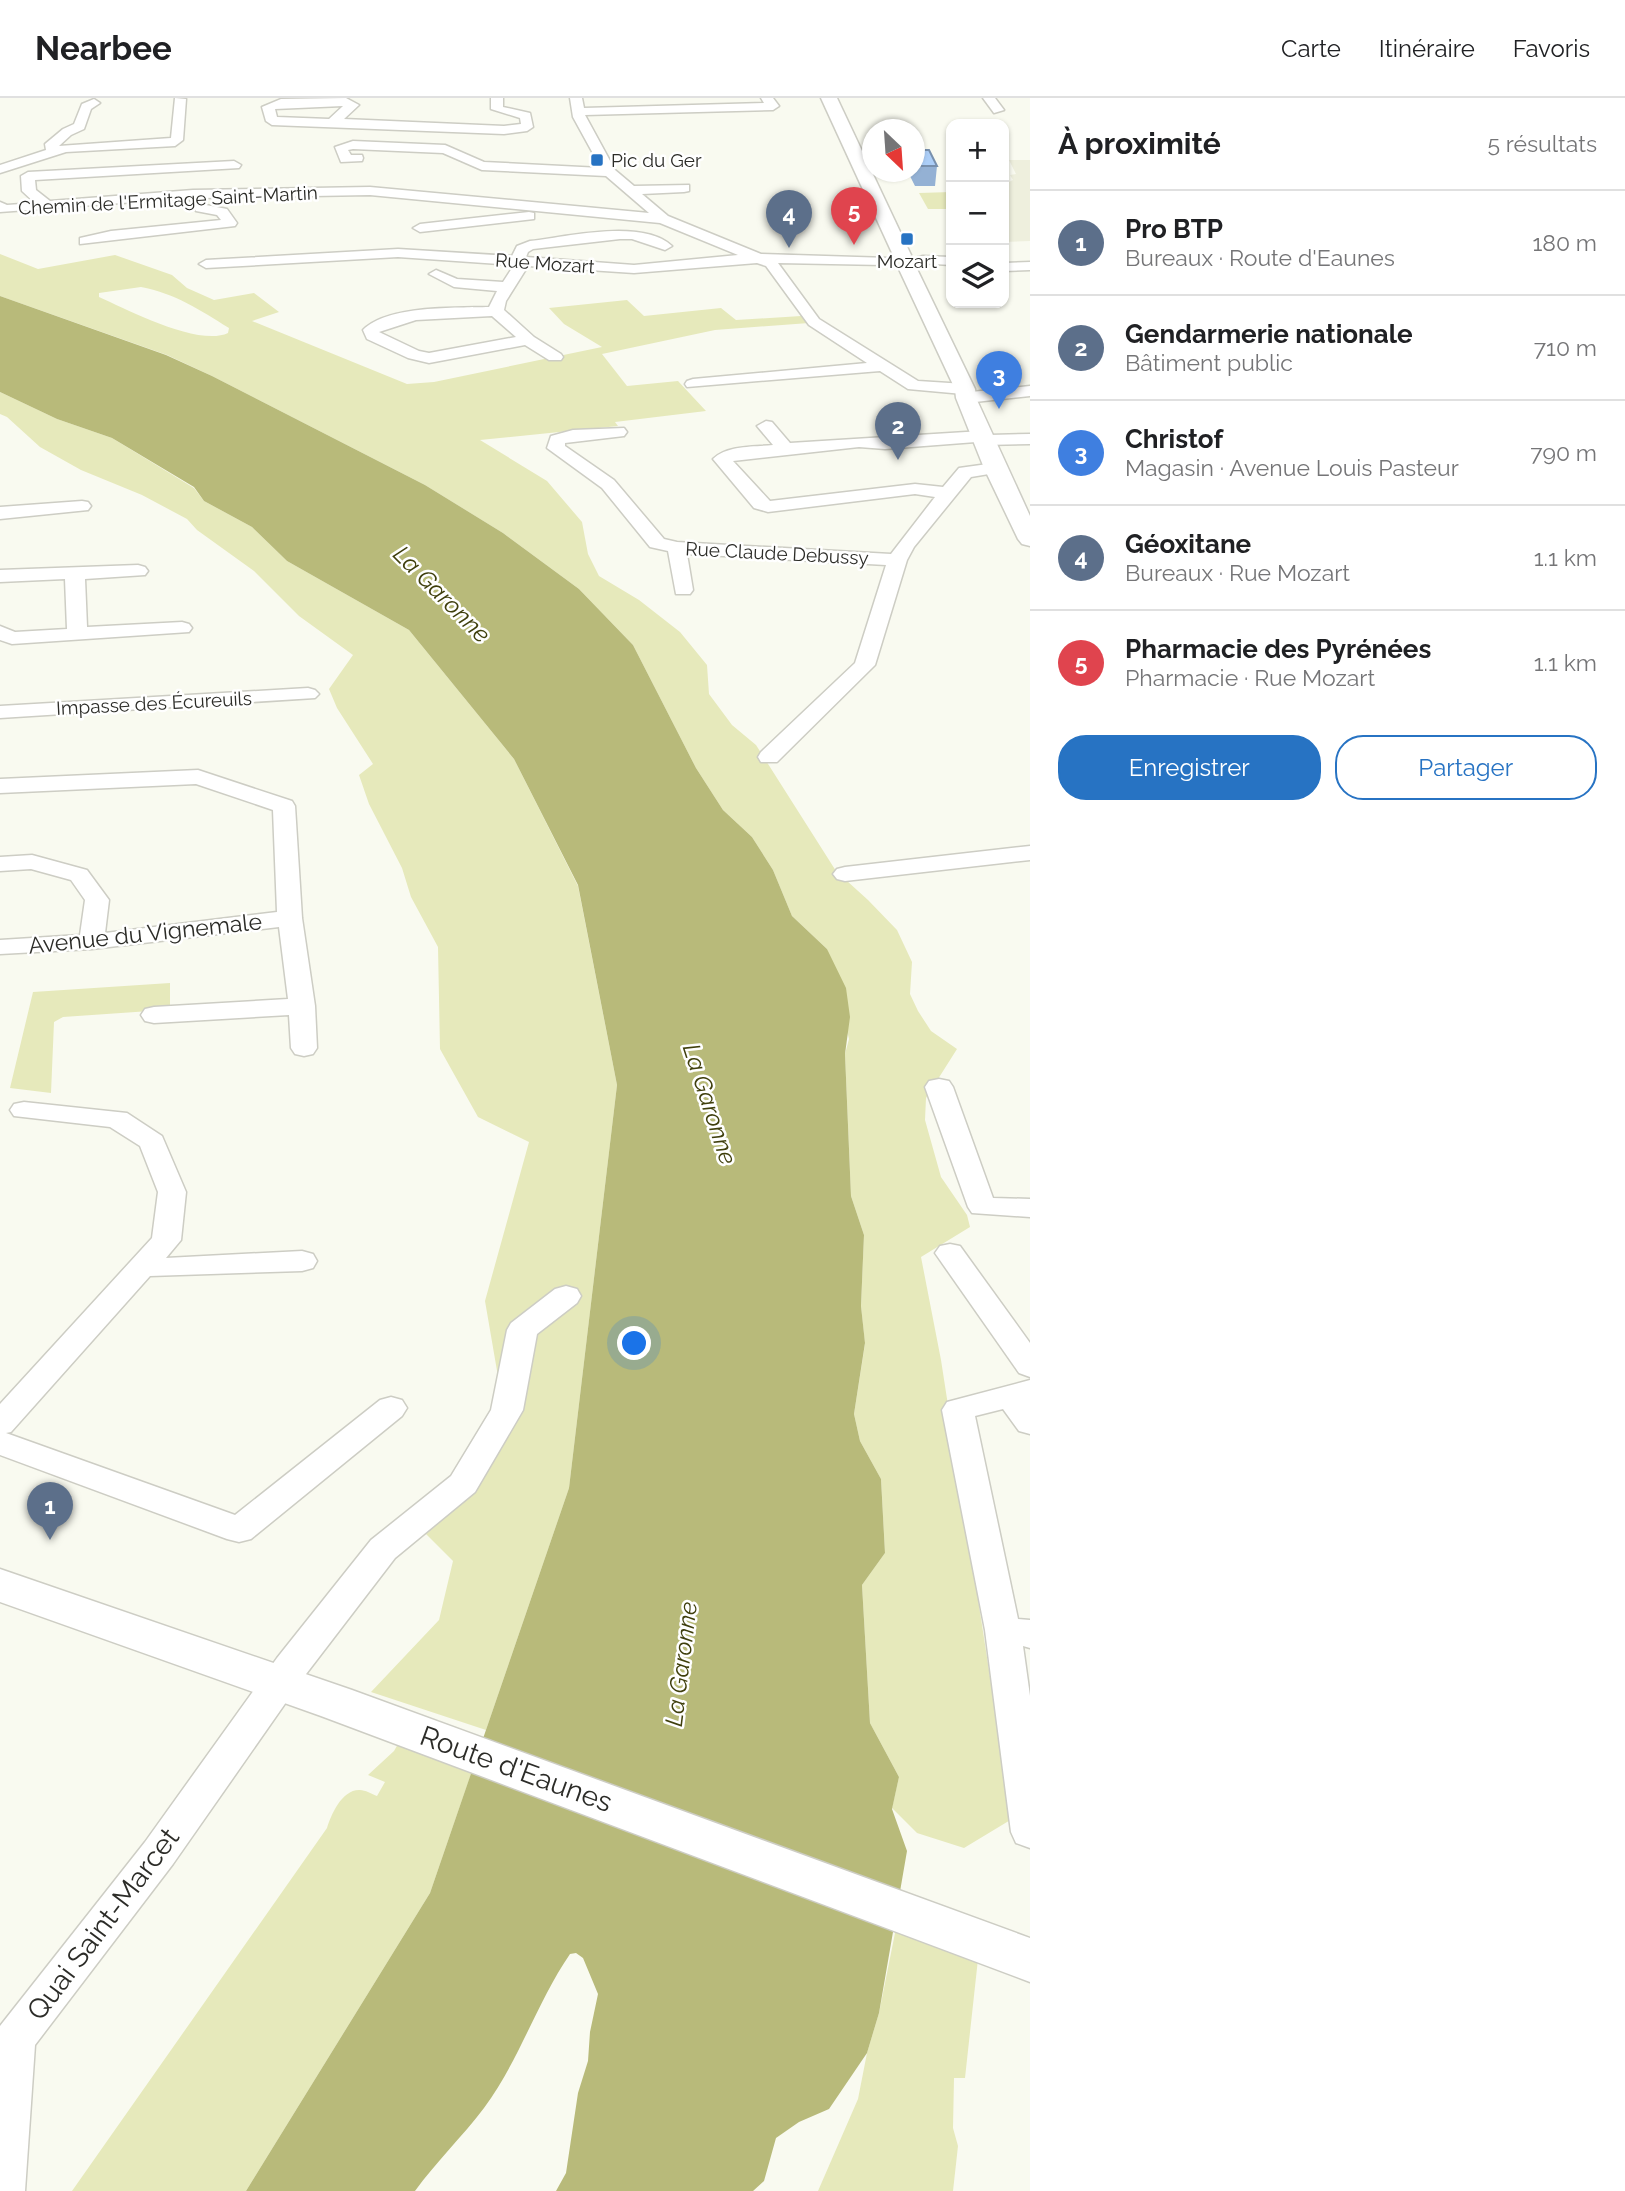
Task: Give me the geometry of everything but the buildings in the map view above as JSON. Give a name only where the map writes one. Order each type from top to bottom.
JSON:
[{"type":"main road","points":[[829,98],[966,393],[995,468],[1030,539]]},
{"type":"main road","name":"Route d'Eaunes","points":[[0,1585],[336,1703],[1023,1957]]},
{"type":"street","points":[[336,122],[340,113],[353,106],[351,103],[281,103],[268,107],[272,121],[504,130],[527,127],[526,116],[497,109],[497,98]]},
{"type":"street","points":[[767,98],[773,106],[576,105],[610,172],[663,219],[763,259],[778,272],[814,322],[914,386],[966,393],[1030,391]]},
{"type":"street","points":[[989,98],[998,110]]},
{"type":"street","points":[[94,103],[86,107],[80,127],[67,132],[50,147],[55,150],[174,142],[177,140],[180,99]]},
{"type":"street","points":[[357,158],[346,159],[336,150],[353,145],[445,149],[482,166],[610,172]]},
{"type":"street","name":"Chemin de l'Ermitage Saint-Martin","points":[[0,169],[55,150]]},
{"type":"street","points":[[528,168],[536,154]]},
{"type":"street","points":[[47,205],[29,191],[28,176],[159,163],[234,165]]},
{"type":"street","points":[[159,163],[171,196]]},
{"type":"street","points":[[297,190],[308,178],[363,180]]},
{"type":"street","points":[[391,181],[454,184]]},
{"type":"street","points":[[631,190],[684,188]]},
{"type":"street","name":"Chemin de l'Ermitage Saint-Martin","points":[[0,206],[5,209],[193,194],[297,190],[467,192],[557,208],[663,219]]},
{"type":"street","points":[[85,242],[111,235],[230,223],[222,212],[201,208],[193,194]]},
{"type":"street","points":[[420,228],[543,215],[557,208]]},
{"type":"street","points":[[496,311],[498,301],[520,261],[522,249],[530,245],[634,235],[666,246]]},
{"type":"street","name":"Rue Mozart","points":[[206,264],[398,253],[520,261],[632,277],[763,259],[946,261]]},
{"type":"street","points":[[1009,260],[1030,260]]},
{"type":"street","points":[[1009,267],[1030,266]]},
{"type":"street","points":[[436,274],[454,283],[508,287]]},
{"type":"street","points":[[528,340],[429,358],[414,355],[373,336],[371,330],[382,324],[439,313],[496,311],[528,340],[555,357]]},
{"type":"street","points":[[694,384],[883,366]]},
{"type":"street","points":[[766,426],[785,449]]},
{"type":"street","name":"Rue Claude Debussy","points":[[618,432],[573,435],[557,440],[556,448],[608,484],[657,543],[677,548],[897,560]]},
{"type":"street","points":[[948,493],[915,489],[768,507],[760,504],[722,459],[733,454],[859,442],[885,444],[983,438],[1030,439]]},
{"type":"street","points":[[769,757],[865,665],[897,560],[905,545],[965,472],[995,468]]},
{"type":"street","points":[[0,513],[82,506]]},
{"type":"street","points":[[677,548],[682,590]]},
{"type":"street","points":[[0,576],[138,571]]},
{"type":"street","points":[[75,575],[76,627]]},
{"type":"street","points":[[0,631],[12,638],[76,627],[182,628]]},
{"type":"street","name":"Impasse des Écureuils","points":[[0,712],[308,694]]},
{"type":"street","name":"Avenue du Vignemale","points":[[0,786],[198,776],[284,806],[290,918],[302,1006],[304,1048]]},
{"type":"street","points":[[845,874],[1030,853]]},
{"type":"street","points":[[0,863],[32,862],[79,875],[97,900],[92,942]]},
{"type":"street","name":"Avenue du Vignemale","points":[[0,947],[92,942],[290,918]]},
{"type":"street","points":[[155,1015],[302,1006]]},
{"type":"street","points":[[939,1087],[982,1208],[1030,1208]]},
{"type":"street","points":[[0,1424],[166,1240],[172,1192],[152,1142],[117,1119],[24,1110]]},
{"type":"street","points":[[950,1253],[1030,1366]]},
{"type":"street","points":[[143,1266],[166,1268],[302,1261]]},
{"type":"street","name":"Quai Saint-Marcet","points":[[3,2191],[8,2037],[159,1853],[290,1668],[383,1549],[463,1484],[508,1410],[522,1330],[566,1296]]},
{"type":"street","points":[[1023,1403],[958,1410],[1016,1632],[1030,1832]]},
{"type":"street","points":[[0,1443],[239,1530],[391,1408]]},
{"type":"shaded area","points":[[1009,160],[1030,160],[1030,241],[1009,242],[1009,182],[1013,180],[1010,175],[1016,174]]},
{"type":"shaded area","points":[[946,192],[946,209],[928,209],[919,193]]},
{"type":"shaded area","points":[[0,254],[38,269],[115,255],[172,275],[187,288],[214,300],[254,293],[279,312],[252,321],[407,384],[434,382],[602,347],[564,324],[549,308],[627,300],[644,316],[721,308],[736,320],[801,316],[809,323],[715,330],[602,354],[627,386],[678,381],[706,411],[615,422],[618,426],[480,440],[547,481],[582,522],[588,554],[599,576],[639,600],[680,632],[707,665],[709,694],[732,725],[756,745],[836,871],[897,930],[912,962],[910,994],[918,1011],[931,1031],[957,1049],[926,1098],[925,1120],[941,1177],[967,1215],[970,1227],[921,1257],[941,1360],[1012,1819],[964,1848],[917,1833],[892,1808],[899,1777],[870,1723],[862,1585],[885,1553],[881,1479],[860,1441],[854,1414],[865,1344],[861,1306],[864,1235],[851,1196],[845,1054],[849,1039],[827,949],[792,916],[773,870],[752,837],[723,810],[696,768],[633,645],[579,589],[503,533],[425,485],[167,355],[0,296]],"holes":[[[141,287],[197,309],[229,328],[228,333],[215,336],[182,331],[99,297],[99,293]]]},
{"type":"shaded area","points":[[0,392],[57,419],[112,438],[194,488],[204,501],[252,527],[287,561],[409,630],[514,759],[578,886],[617,1085],[569,1488],[486,1730],[371,1692],[439,1620],[453,1561],[425,1533],[448,1507],[506,1423],[485,1301],[529,1142],[478,1117],[440,1049],[438,947],[411,897],[402,868],[369,804],[359,775],[373,764],[337,708],[329,689],[353,655],[299,616],[254,571],[197,530],[187,519],[142,495],[81,470],[40,447],[7,417],[0,414]]},
{"type":"shaded area","points":[[170,983],[170,1007],[179,1009],[63,1017],[54,1022],[51,1093],[10,1088],[33,992]]},
{"type":"shaded area","points":[[398,1744],[472,1771],[430,1893],[246,2191],[72,2191],[327,1828],[338,1804],[354,1791],[362,1790],[377,1796],[385,1782],[368,1775]]},
{"type":"shaded area","points":[[896,1928],[978,1959],[965,2078],[954,2078],[953,2128],[958,2146],[953,2191],[818,2191],[858,2099]]},
{"type":"water","name":"La Garonne","points":[[0,296],[166,355],[212,376],[425,485],[503,533],[579,589],[633,645],[696,768],[723,810],[752,837],[773,870],[792,916],[827,949],[846,988],[850,1017],[845,1054],[851,1196],[864,1235],[861,1306],[865,1343],[854,1414],[860,1441],[881,1479],[885,1553],[862,1585],[870,1723],[899,1777],[892,1809],[907,1851],[879,2013],[867,2053],[829,2109],[799,2122],[776,2138],[764,2181],[753,2191],[556,2191],[566,2173],[578,2093],[588,2061],[590,2032],[598,1994],[583,1958],[576,1953],[570,1954],[558,1972],[518,2051],[484,2108],[415,2191],[246,2191],[430,1893],[569,1488],[617,1085],[578,885],[514,759],[409,630],[287,561],[252,527],[204,501],[194,487],[112,438],[57,419],[0,392]]},
{"type":"place","name":"Pic du Ger","points":[[597,160]]},
{"type":"place","name":"Mozart","points":[[907,239]]},
{"type":"place","name":"Pharmacie des Pyrénées","points":[[854,245]]},
{"type":"place","name":"Géoxitane","points":[[789,248]]},
{"type":"place","name":"Christof","points":[[999,409]]},
{"type":"place","name":"Gendarmerie nationale","points":[[898,460]]},
{"type":"place","name":"Pro BTP","points":[[50,1540]]}]
